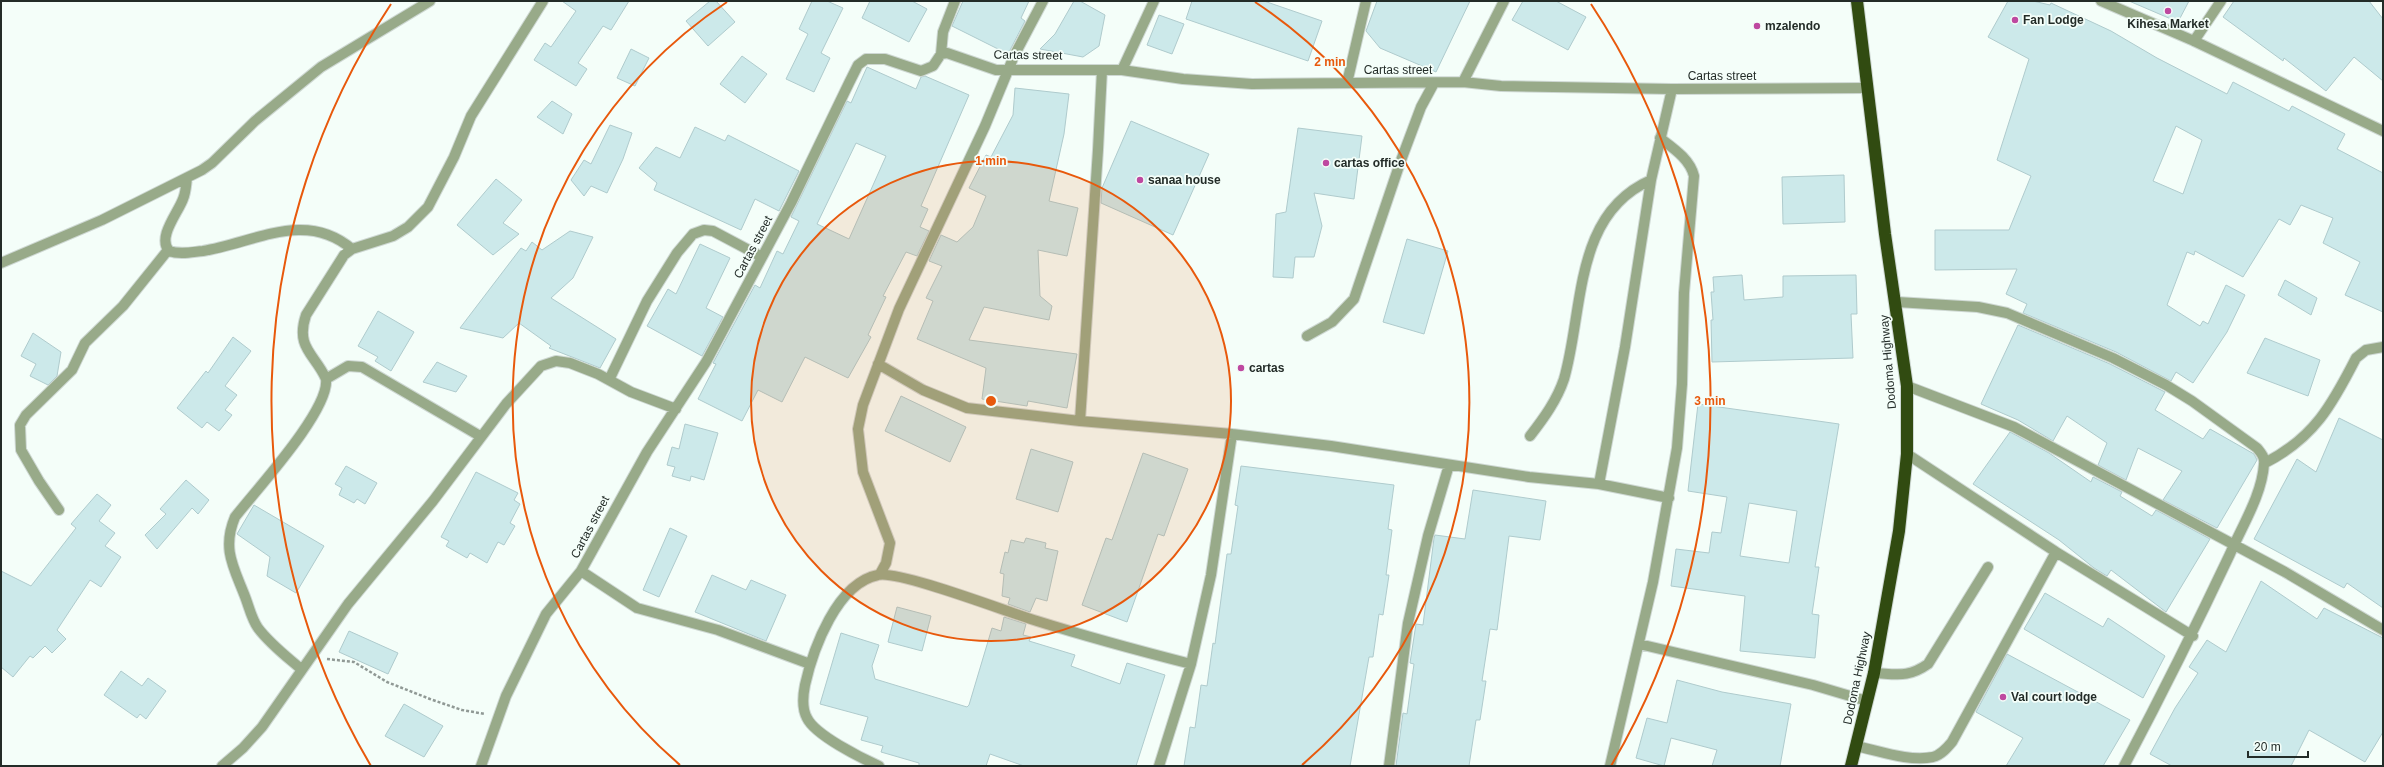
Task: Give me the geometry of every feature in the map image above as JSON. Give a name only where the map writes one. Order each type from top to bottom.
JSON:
[{"type":"highway","name":"Dodoma Highway","points":[[1851,766],[1874,673],[1898,531],[1907,454],[1907,386],[1897,302],[1885,234],[1866,88],[1857,1]]},
{"type":"street","points":[[1,263],[102,220],[187,178],[212,163],[255,121],[321,67],[430,1]]},
{"type":"street","points":[[300,669],[272,644],[258,628],[231,564],[229,541],[230,528],[235,517],[307,426],[323,399],[326,379],[307,349],[304,324],[306,315],[339,261],[352,249],[393,236],[408,227],[428,207],[454,157],[471,116],[542,1]]},
{"type":"street","points":[[941,54],[943,32],[955,1]]},
{"type":"street","points":[[879,766],[829,739],[806,718],[803,702],[804,689],[810,664],[836,608],[853,589],[880,574],[886,563],[890,543],[863,472],[858,429],[863,405],[899,309],[1010,70],[1014,56],[1042,1]]},
{"type":"street","points":[[1122,70],[1154,1]]},
{"type":"street","points":[[1347,83],[1366,1]]},
{"type":"street","points":[[1463,82],[1504,1]]},
{"type":"street","points":[[2101,1],[2194,41],[2383,131]]},
{"type":"street","points":[[2194,41],[2221,1]]},
{"type":"street","name":"Cartas street","points":[[481,766],[498,716],[546,614],[582,571],[622,494],[647,452],[706,362],[791,203],[848,83],[862,60],[869,57],[885,59],[921,71],[933,66],[941,54],[951,53],[990,69],[1122,70],[1183,79],[1245,83],[1463,82],[1501,86],[1672,89],[1866,88]]},
{"type":"street","points":[[1080,422],[1102,70]]},
{"type":"street","points":[[1307,336],[1332,322],[1354,299],[1400,163],[1421,107],[1434,83]]},
{"type":"street","points":[[1599,484],[1625,347],[1651,180],[1672,89]]},
{"type":"street","points":[[1610,766],[1653,582],[1677,448],[1682,384],[1684,293],[1694,176],[1692,167],[1676,150],[1660,138]]},
{"type":"street","points":[[59,510],[39,481],[21,450],[20,425],[26,415],[72,370],[85,343],[123,306],[168,250],[166,237],[184,198],[187,178]]},
{"type":"street","points":[[1530,436],[1556,397],[1563,380],[1576,327],[1586,260],[1596,235],[1610,210],[1623,196],[1636,186],[1651,180]]},
{"type":"street","points":[[168,250],[175,253],[187,253],[214,249],[262,235],[304,230],[330,234],[352,249]]},
{"type":"street","points":[[609,380],[647,301],[677,253],[694,234],[704,230],[713,231],[762,257]]},
{"type":"street","points":[[1897,302],[1978,307],[2007,313],[2070,339],[2137,370],[2192,401],[2258,448],[2265,463],[2260,483],[2234,545],[2193,636],[2124,766]]},
{"type":"street","points":[[2265,463],[2295,445],[2315,427],[2356,358],[2366,350],[2383,347]]},
{"type":"street","points":[[222,766],[243,748],[262,727],[300,669],[311,657],[348,604],[433,501],[480,436],[536,370],[546,363],[570,363],[609,380],[631,392],[676,409]]},
{"type":"street","points":[[878,364],[923,390],[967,408],[1080,422],[1232,434],[1331,446],[1529,478],[1599,484],[1669,498]]},
{"type":"street","points":[[326,379],[348,366],[362,367],[480,436]]},
{"type":"street","points":[[1907,386],[2014,427],[2291,575],[2383,630]]},
{"type":"street","points":[[1160,766],[1191,664],[1211,575],[1232,434]]},
{"type":"street","points":[[1907,454],[2056,552],[2193,636]]},
{"type":"street","points":[[1389,766],[1408,623],[1428,536],[1449,465]]},
{"type":"street","points":[[1856,746],[1916,758],[1934,757],[1944,752],[1952,742],[2056,552]]},
{"type":"street","points":[[1874,673],[1907,675],[1917,672],[1928,664],[1988,567]]},
{"type":"street","points":[[582,571],[637,608],[718,630],[810,664]]},
{"type":"street","points":[[880,574],[905,578],[1039,622],[1191,664]]},
{"type":"street","points":[[1639,644],[1813,685],[1867,701]]},
{"type":"path","points":[[311,657],[354,662],[387,682],[430,700],[462,710],[498,716]]},
{"type":"building","points":[[562,1],[629,1],[611,30],[603,26],[578,63],[587,69],[576,86],[534,60],[545,43],[551,47],[576,11]]},
{"type":"building","points":[[710,1],[716,1],[735,22],[708,46],[686,21]]},
{"type":"building","points":[[812,1],[827,1],[843,8],[821,53],[830,58],[814,92],[786,79],[808,34],[799,29]]},
{"type":"building","points":[[870,1],[912,1],[927,9],[909,42],[862,18]]},
{"type":"building","points":[[963,1],[1029,1],[1021,18],[1025,21],[1008,54],[952,26]]},
{"type":"building","points":[[1074,1],[1080,1],[1105,15],[1099,46],[1083,57],[1040,49],[1055,34]]},
{"type":"building","points":[[1192,1],[1264,1],[1322,21],[1308,61],[1186,19]]},
{"type":"building","points":[[1377,1],[1470,1],[1436,72],[1380,48],[1366,31]]},
{"type":"building","points":[[1523,1],[1556,1],[1586,17],[1568,50],[1512,20]]},
{"type":"building","points":[[2008,1],[2033,1],[2050,5],[2051,3],[2111,31],[2157,58],[2227,94],[2233,82],[2289,111],[2292,106],[2345,134],[2337,149],[2383,173],[2383,312],[2345,295],[2360,262],[2323,243],[2333,218],[2301,205],[2290,225],[2279,219],[2243,277],[2195,251],[2194,255],[2187,252],[2167,305],[2200,326],[2203,321],[2208,324],[2226,285],[2245,295],[2227,332],[2193,383],[2176,372],[2171,381],[2116,352],[2023,313],[2027,304],[2006,294],[2017,269],[1935,270],[1935,230],[2009,230],[2031,176],[1997,160],[2029,59],[1988,37]],"holes":[[[2176,126],[2202,140],[2183,194],[2153,181]]]},
{"type":"building","name":"Kihesa Market","points":[[2129,1],[2189,1],[2178,22]]},
{"type":"building","points":[[2234,1],[2369,1],[2383,19],[2383,81],[2354,57],[2326,91],[2284,58],[2283,61],[2223,17]]},
{"type":"building","points":[[1159,15],[1184,24],[1172,54],[1147,45]]},
{"type":"building","points":[[631,49],[649,58],[635,86],[617,78]]},
{"type":"building","points":[[742,56],[767,74],[745,103],[720,84]]},
{"type":"building","points":[[867,67],[916,89],[921,77],[925,76],[969,95],[921,206],[928,209],[920,227],[929,231],[917,256],[906,252],[883,296],[886,297],[868,335],[871,337],[848,378],[805,357],[782,402],[758,390],[742,421],[698,399],[716,364],[713,363],[755,285],[760,288],[777,251],[783,254],[799,221],[791,217],[847,101],[851,103]],"holes":[[[856,143],[886,156],[849,239],[817,224]]]},
{"type":"building","points":[[1015,88],[1069,94],[1064,134],[1049,201],[1078,208],[1067,256],[1038,250],[1040,296],[1052,306],[1049,320],[984,307],[969,340],[1077,354],[1067,408],[1028,401],[1027,406],[982,399],[986,368],[917,339],[933,301],[926,298],[942,266],[929,261],[941,235],[957,242],[973,227],[986,196],[969,188],[986,155],[991,157],[1013,115]]},
{"type":"building","points":[[552,101],[572,114],[563,134],[537,117]]},
{"type":"building","points":[[1131,121],[1209,154],[1173,235],[1101,203],[1102,188]]},
{"type":"building","points":[[610,125],[632,133],[623,159],[607,193],[591,186],[584,196],[571,180],[584,160],[591,164]]},
{"type":"building","points":[[695,127],[725,141],[728,135],[799,171],[779,211],[755,199],[741,230],[654,190],[657,183],[639,168],[656,147],[680,158]]},
{"type":"building","points":[[1298,128],[1362,136],[1354,199],[1314,193],[1322,226],[1314,257],[1295,257],[1293,278],[1273,277],[1276,214],[1286,212]]},
{"type":"building","points":[[1844,175],[1845,222],[1783,224],[1782,177]]},
{"type":"building","points":[[496,179],[522,200],[503,223],[519,234],[493,255],[457,225]]},
{"type":"building","points":[[570,231],[593,237],[573,278],[551,298],[616,339],[600,368],[549,348],[551,346],[519,323],[503,338],[460,328],[521,248],[526,251],[532,242],[542,250]]},
{"type":"building","points":[[1407,239],[1448,251],[1424,334],[1383,322]]},
{"type":"building","points":[[700,244],[730,258],[706,308],[723,317],[702,356],[647,326],[668,289],[676,294]]},
{"type":"building","points":[[1742,275],[1744,300],[1783,297],[1783,276],[1856,275],[1857,314],[1851,314],[1853,358],[1712,362],[1711,320],[1713,320],[1711,292],[1714,292],[1713,277]]},
{"type":"building","points":[[2285,280],[2317,298],[2311,315],[2278,295]]},
{"type":"building","points":[[378,311],[414,332],[391,371],[375,361],[378,357],[358,346]]},
{"type":"building","points":[[2018,325],[2110,364],[2165,392],[2155,410],[2203,439],[2210,429],[2254,454],[2257,460],[2217,528],[2163,500],[2182,471],[2138,448],[2126,480],[2098,465],[2107,443],[2067,416],[2053,441],[2018,420],[1981,404]]},
{"type":"building","points":[[33,333],[61,352],[57,376],[48,385],[30,376],[36,364],[21,356]]},
{"type":"building","points":[[233,337],[251,351],[225,386],[237,395],[225,410],[232,415],[219,431],[207,422],[202,428],[177,408],[206,371],[208,373]]},
{"type":"building","points":[[2265,338],[2320,360],[2308,396],[2247,373]]},
{"type":"building","points":[[437,362],[467,376],[456,392],[423,382]]},
{"type":"building","points":[[901,396],[966,427],[950,462],[885,431]]},
{"type":"building","points":[[1698,404],[1839,424],[1815,567],[1819,567],[1812,614],[1819,615],[1815,658],[1740,651],[1745,596],[1671,586],[1676,549],[1709,553],[1712,532],[1721,533],[1727,497],[1688,491]],"holes":[[[1749,503],[1797,511],[1789,563],[1740,556]]]},
{"type":"building","points":[[2339,418],[2383,440],[2383,608],[2347,583],[2344,588],[2254,539],[2297,459],[2316,472]]},
{"type":"building","points":[[685,424],[718,433],[704,480],[691,476],[690,481],[672,476],[675,467],[667,465],[672,447],[679,449]]},
{"type":"building","points":[[2010,432],[2049,453],[2091,482],[2093,477],[2122,492],[2120,496],[2152,516],[2156,510],[2210,539],[2166,612],[2111,570],[2107,576],[2094,568],[2059,540],[1973,484]]},
{"type":"building","points":[[1031,449],[1073,462],[1058,512],[1016,499]]},
{"type":"building","points":[[1143,453],[1188,469],[1164,536],[1158,534],[1127,622],[1082,605],[1106,538],[1112,540]]},
{"type":"building","points":[[346,466],[377,483],[365,504],[357,499],[354,503],[339,495],[342,488],[335,484]]},
{"type":"building","points":[[1241,466],[1394,485],[1388,529],[1392,530],[1386,575],[1389,575],[1383,615],[1379,614],[1373,657],[1369,657],[1350,766],[1184,766],[1190,727],[1195,728],[1201,685],[1207,686],[1213,643],[1215,644],[1227,554],[1231,554],[1238,506],[1235,505]]},
{"type":"building","points":[[476,472],[518,493],[514,500],[520,504],[510,523],[515,526],[504,545],[498,542],[487,563],[470,553],[467,558],[446,546],[449,541],[441,537]]},
{"type":"building","points":[[186,480],[209,500],[198,514],[192,508],[157,549],[145,535],[166,514],[160,509]]},
{"type":"building","points":[[1473,490],[1546,501],[1540,540],[1509,536],[1497,630],[1490,629],[1482,681],[1486,681],[1480,720],[1476,720],[1469,766],[1396,766],[1403,713],[1407,714],[1414,664],[1410,663],[1416,624],[1423,625],[1434,538],[1435,535],[1465,539]]},
{"type":"building","points":[[97,494],[111,505],[99,521],[115,533],[105,546],[121,557],[101,587],[90,580],[57,630],[66,639],[52,653],[45,646],[33,658],[30,656],[13,677],[1,667],[1,571],[31,586],[76,528],[71,524]]},
{"type":"building","points":[[254,505],[324,546],[296,593],[267,576],[270,557],[237,534]]},
{"type":"building","points":[[670,528],[687,536],[659,597],[643,590]]},
{"type":"building","points":[[1026,538],[1046,543],[1045,548],[1058,551],[1047,601],[1036,598],[1030,612],[1008,604],[1010,598],[1002,596],[1004,574],[1000,573],[1005,552],[1008,553],[1011,540],[1024,543]]},
{"type":"building","points":[[712,575],[746,590],[751,580],[786,595],[766,641],[695,612]]},
{"type":"building","points":[[2261,581],[2317,619],[2324,608],[2383,638],[2383,732],[2365,762],[2309,730],[2291,766],[2172,766],[2150,754],[2175,708],[2198,673],[2189,667],[2207,640],[2226,652]]},
{"type":"building","points":[[2045,593],[2103,627],[2108,618],[2165,656],[2143,698],[2024,629]]},
{"type":"building","points":[[897,607],[931,616],[922,651],[888,642]]},
{"type":"building","points":[[1004,617],[1026,624],[1023,635],[1031,637],[1029,641],[1075,655],[1071,666],[1120,684],[1127,663],[1165,675],[1136,766],[1024,766],[990,754],[986,766],[919,766],[919,763],[881,752],[883,746],[861,740],[868,717],[820,704],[841,633],[879,645],[872,666],[875,679],[967,707],[969,705],[992,628],[1001,631]]},
{"type":"building","points":[[349,631],[398,653],[388,674],[339,652]]},
{"type":"building","points":[[2007,654],[2130,720],[2103,766],[2006,766],[2023,738],[1976,712]]},
{"type":"building","points":[[121,671],[142,686],[148,678],[166,691],[146,719],[140,714],[137,718],[104,695]]},
{"type":"building","points":[[1677,680],[1722,692],[1791,704],[1780,766],[1712,766],[1717,750],[1671,738],[1664,766],[1636,758],[1647,718],[1667,723]]},
{"type":"building","points":[[404,704],[443,726],[424,757],[385,736]]},
{"type":"place","name":"Kihesa Market","points":[[2168,11]]},
{"type":"place","name":"Fan Lodge","points":[[2015,20]]},
{"type":"place","name":"mzalendo","points":[[1757,26]]},
{"type":"place","name":"cartas office","points":[[1326,163]]},
{"type":"place","name":"sanaa house","points":[[1140,180]]},
{"type":"place","name":"cartas","points":[[1241,368]]},
{"type":"place","name":"Val court lodge","points":[[2003,697]]}]
